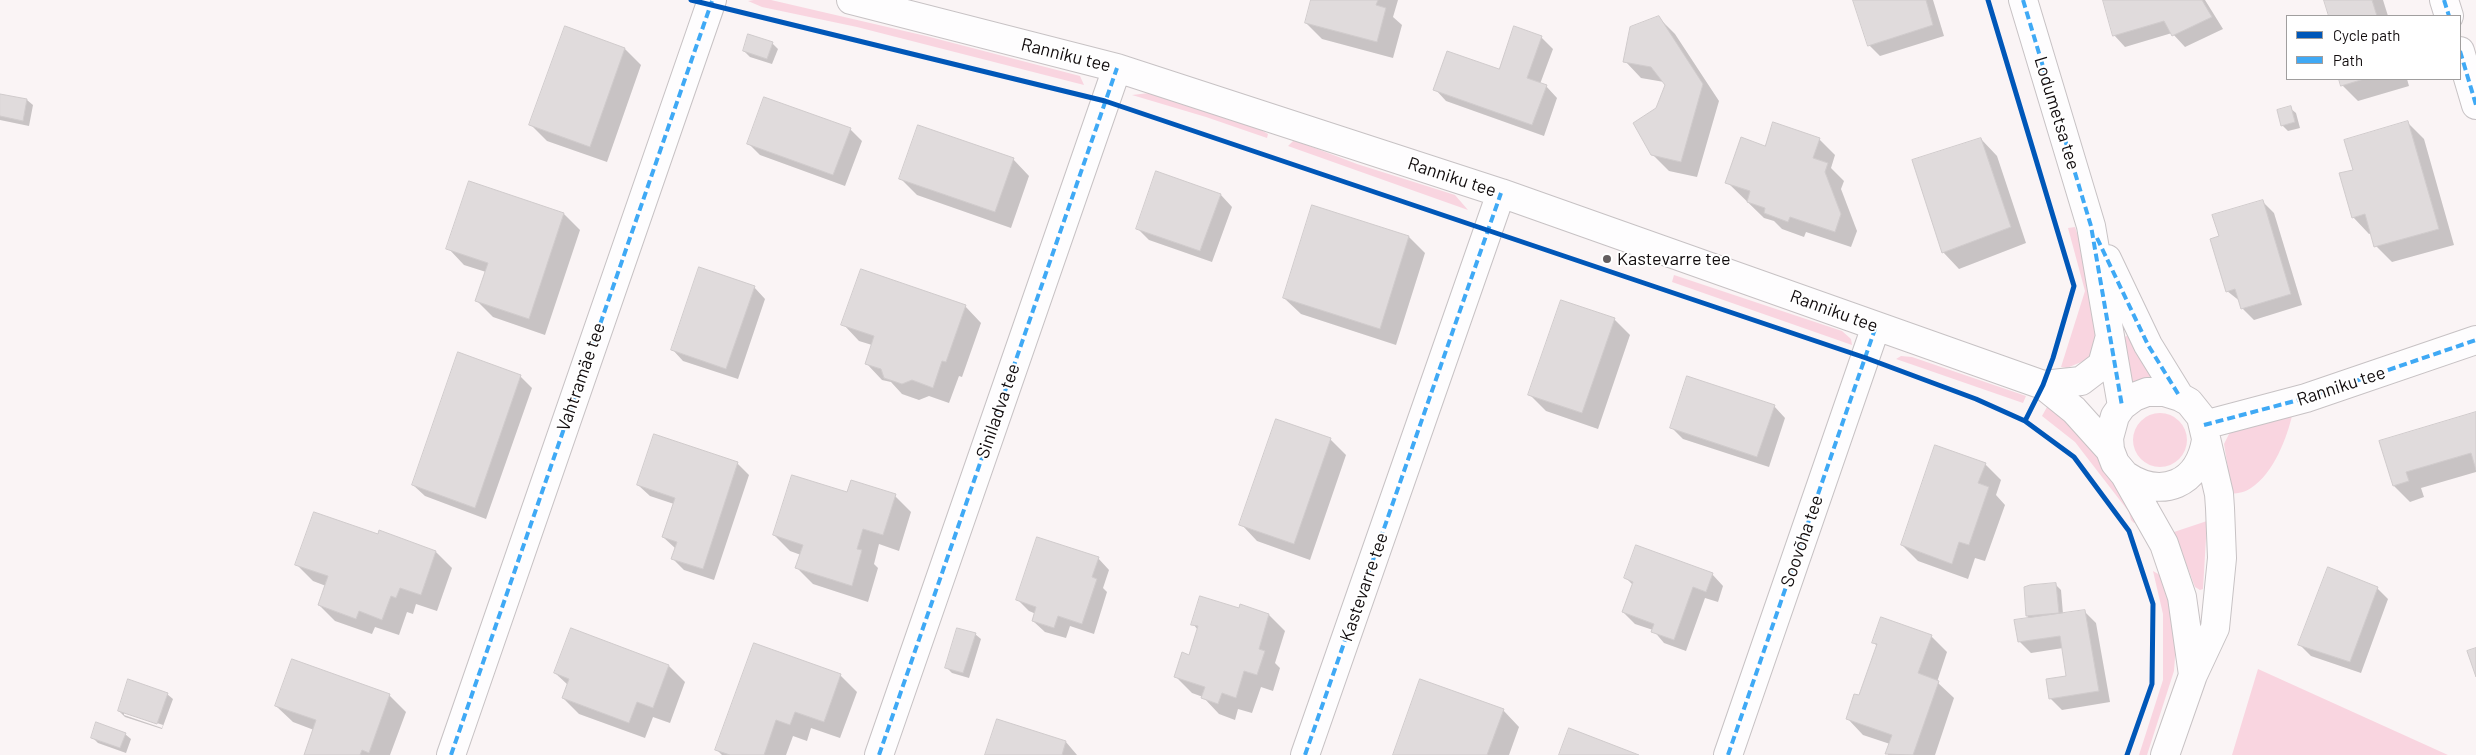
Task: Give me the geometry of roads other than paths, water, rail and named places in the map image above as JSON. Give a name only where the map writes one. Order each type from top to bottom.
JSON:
[{"type":"street","name":"Vahtramäe tee","points":[[452,755],[712,0]]},
{"type":"street","name":"Ranniku tee","points":[[851,0],[1117,68],[1501,193],[1876,326],[2051,385]]},
{"type":"street","name":"Lodumetsa tee","points":[[2023,0],[2091,226]]},
{"type":"street","points":[[2444,0],[2449,15]]},
{"type":"street","points":[[2461,54],[2476,105]]},
{"type":"street","name":"Siniladva tee","points":[[879,755],[1117,68]]},
{"type":"street","name":"Kastevarre tee","points":[[1305,755],[1501,193]]},
{"type":"street","points":[[2091,226],[2111,332],[2118,411],[2109,438],[2110,450],[2115,463],[2125,475],[2164,544],[2182,597],[2193,675]]},
{"type":"street","points":[[2091,226],[2148,346],[2180,397],[2196,410],[2205,432],[2219,494],[2222,558],[2215,628],[2193,675],[2165,755]]},
{"type":"street","name":"Soovõha tee","points":[[1728,755],[1876,326]]},
{"type":"street","points":[[2051,385],[2081,381],[2102,365],[2111,332]]},
{"type":"street","name":"Ranniku tee","points":[[2205,432],[2476,340]]},
{"type":"street","points":[[2051,385],[2118,411]]},
{"type":"street","points":[[2051,385],[2110,450]]},
{"type":"street","points":[[2118,411],[2134,397],[2147,392],[2164,392],[2180,397]]},
{"type":"street","points":[[2125,475],[2137,484],[2151,487],[2164,488],[2176,484],[2188,477],[2198,466],[2204,454],[2205,432]]},
{"type":"place","name":"Kastevarre tee","points":[[1607,259]]}]
